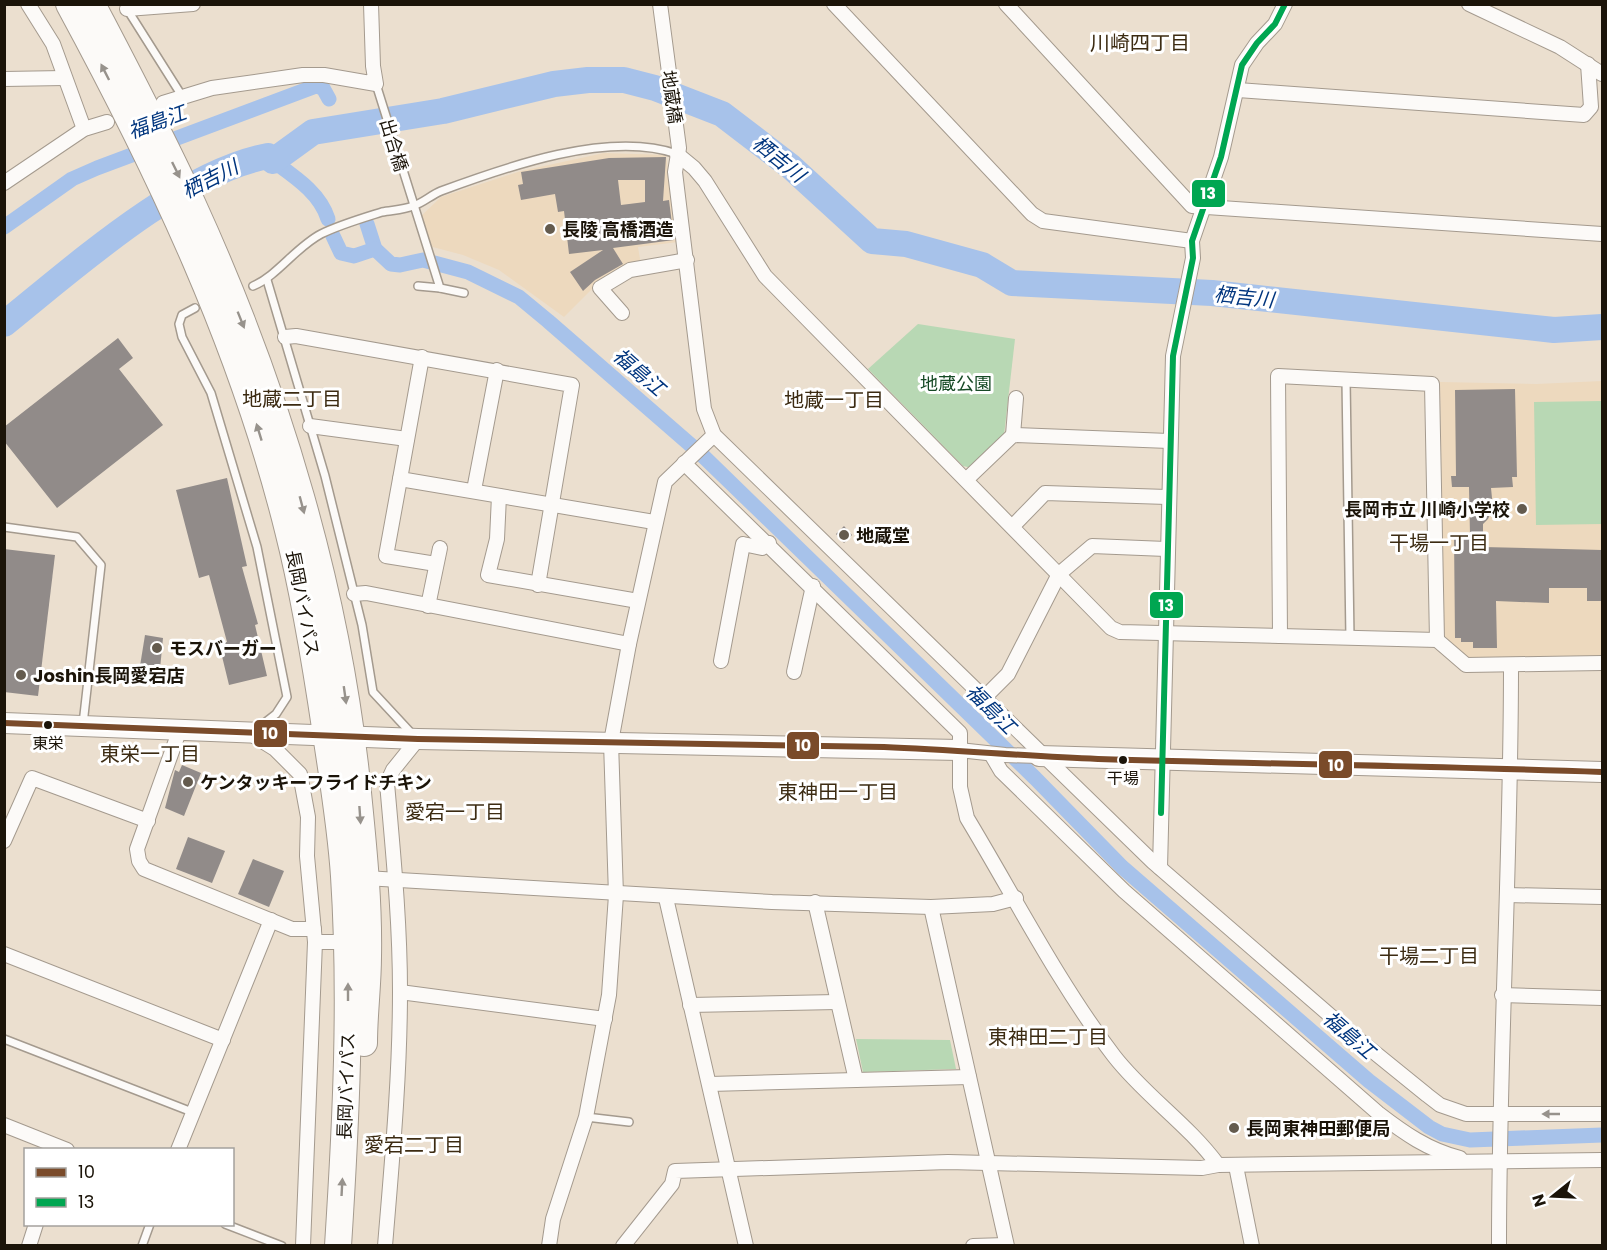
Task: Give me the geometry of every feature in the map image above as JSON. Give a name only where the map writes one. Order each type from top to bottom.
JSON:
[{"type":"highway","name":"長岡バイパス","points":[[69,4],[138,116]]},
{"type":"highway","name":"長岡バイパス","points":[[92,4],[138,116],[210,269],[288,529],[338,735],[365,878],[369,954],[355,1245]]},
{"type":"highway","name":"長岡バイパス","points":[[338,735],[347,942],[347,1082],[338,1245]]},
{"type":"street","points":[[28,4],[53,44],[84,129]]},
{"type":"street","points":[[125,7],[193,4]]},
{"type":"street","points":[[4,183],[84,129],[138,116],[182,96],[212,88],[303,75],[324,75],[377,89],[373,66],[371,4]]},
{"type":"street","name":"地蔵橋","points":[[660,4],[678,151],[675,172],[704,409],[710,439]]},
{"type":"street","points":[[834,4],[1032,214],[1042,221],[1192,241]]},
{"type":"street","points":[[1006,4],[1192,206],[1602,234]]},
{"type":"street","points":[[1160,867],[1167,497],[1173,353],[1193,258],[1192,241],[1221,157],[1242,65],[1257,43],[1275,24],[1285,4]]},
{"type":"street","points":[[1469,4],[1560,47],[1602,74]]},
{"type":"street","points":[[1238,90],[1584,115],[1592,107],[1588,64]]},
{"type":"street","points":[[4,79],[64,78]]},
{"type":"street","points":[[678,151],[705,181],[765,276],[1111,628],[1120,632],[1437,640],[1466,665],[1511,667],[1602,663]]},
{"type":"street","points":[[622,313],[600,288],[630,270],[687,260]]},
{"type":"street","points":[[285,337],[296,336],[422,357],[572,385],[538,585]]},
{"type":"street","points":[[422,357],[386,556],[436,564]]},
{"type":"street","points":[[474,490],[497,370]]},
{"type":"street","points":[[1280,636],[1278,376],[1432,384],[1437,640]]},
{"type":"street","points":[[967,479],[1013,435],[1016,398]]},
{"type":"street","points":[[310,426],[407,439]]},
{"type":"street","points":[[1013,435],[1169,441]]},
{"type":"street","points":[[549,1245],[554,1219],[586,1118],[605,1020],[616,895],[611,742],[629,644],[654,522],[665,482],[710,439],[1160,867],[1348,1031],[1440,1105],[1466,1114],[1499,1119],[1602,1114]]},
{"type":"street","points":[[687,460],[960,732],[963,809],[1090,1024],[1116,1059],[1146,1092],[1204,1145],[1218,1165]]},
{"type":"street","points":[[400,479],[654,522]]},
{"type":"street","points":[[1013,526],[1045,493],[1167,497]]},
{"type":"street","points":[[499,496],[497,540],[488,574],[538,585],[638,601]]},
{"type":"street","points":[[721,661],[743,544],[762,548],[769,543]]},
{"type":"street","points":[[983,699],[1008,674],[1059,574],[1092,546],[1166,549]]},
{"type":"street","points":[[428,606],[440,548]]},
{"type":"street","points":[[794,672],[813,586]]},
{"type":"street","points":[[354,594],[366,593],[629,644]]},
{"type":"street","points":[[1499,1245],[1499,1119],[1511,769],[1511,667]]},
{"type":"street","points":[[4,723],[418,740],[959,750],[1042,757],[1602,772]]},
{"type":"street","points":[[180,729],[138,849],[139,861],[144,869],[292,929],[347,942]]},
{"type":"street","points":[[251,734],[291,764],[303,782],[308,817],[307,856],[314,936],[303,1245]]},
{"type":"street","points":[[385,1245],[397,1085],[400,992],[395,879],[387,783],[393,770],[418,740]]},
{"type":"street","points":[[998,755],[1001,771],[1124,891],[1378,1113],[1407,1136],[1432,1149],[1479,1162]]},
{"type":"street","points":[[4,841],[32,778],[148,820]]},
{"type":"street","points":[[365,878],[666,898],[931,907],[993,904],[1016,898]]},
{"type":"street","points":[[1507,895],[1602,897]]},
{"type":"street","points":[[666,898],[746,1245]]},
{"type":"street","points":[[815,902],[856,1080]]},
{"type":"street","points":[[931,907],[1006,1245],[973,1245]]},
{"type":"street","points":[[178,1148],[271,920]]},
{"type":"street","points":[[4,954],[223,1040]]},
{"type":"street","points":[[400,992],[605,1020]]},
{"type":"street","points":[[1502,995],[1602,998]]},
{"type":"street","points":[[690,1005],[837,1002]]},
{"type":"street","points":[[710,1084],[969,1077]]},
{"type":"street","points":[[4,1125],[63,1148]]},
{"type":"street","points":[[624,1245],[672,1184],[675,1171],[989,1163],[1202,1168],[1218,1165],[1479,1162],[1499,1157],[1602,1160]]},
{"type":"street","points":[[1236,1166],[1252,1245]]},
{"type":"street","points":[[28,1245],[35,1226]]},
{"type":"lane","points":[[125,7],[182,96]]},
{"type":"lane","name":"出合橋","points":[[377,89],[440,285]]},
{"type":"lane","points":[[253,286],[267,280],[291,256],[322,234],[382,212],[413,206],[439,192],[555,156],[607,147],[658,147],[678,151]]},
{"type":"lane","points":[[267,280],[310,426],[354,594],[374,692],[418,740]]},
{"type":"lane","points":[[418,286],[440,285],[464,293]]},
{"type":"lane","points":[[195,308],[182,315],[180,324],[182,337],[211,393],[257,547],[287,697],[276,714],[251,734]]},
{"type":"lane","points":[[1346,380],[1350,638]]},
{"type":"lane","points":[[4,527],[77,537],[101,565],[83,727]]},
{"type":"lane","points":[[4,1038],[192,1112]]},
{"type":"lane","points":[[586,1118],[629,1122]]},
{"type":"lane","points":[[142,1245],[149,1226]]},
{"type":"lane","points":[[229,1226],[261,1243],[282,1245]]},
{"type":"shaded area","name":"長陵 高橋酒造","points":[[604,153],[666,155],[678,242],[638,247],[641,265],[626,268],[593,288],[564,317],[499,270],[463,255],[429,246],[420,217],[441,197],[521,171]]},
{"type":"shaded area","name":"長岡市立 川崎小学校","points":[[1602,381],[1602,656],[1473,660],[1460,652],[1444,635],[1440,382],[1536,384]]},
{"type":"green space","name":"地蔵公園","points":[[918,324],[1015,339],[1004,435],[972,468],[963,466],[868,369]]},
{"type":"green space","points":[[1602,401],[1602,524],[1536,525],[1534,402]]},
{"type":"green space","points":[[856,1039],[950,1040],[956,1069],[863,1072]]},
{"type":"building","points":[[666,157],[663,201],[669,200],[674,240],[613,248],[623,264],[595,280],[583,291],[570,272],[603,250],[569,254],[564,211],[558,212],[555,194],[521,200],[518,185],[523,184],[521,172],[609,158]],"holes":[[[618,180],[645,180],[645,202],[621,205]]]},
{"type":"building","points":[[118,338],[133,358],[119,369],[163,425],[57,508],[4,441],[4,427]]},
{"type":"building","points":[[1515,389],[1517,477],[1512,477],[1513,487],[1491,488],[1493,508],[1483,524],[1483,547],[1602,550],[1602,601],[1587,601],[1587,588],[1549,588],[1549,603],[1496,601],[1497,648],[1473,648],[1473,642],[1461,642],[1461,638],[1455,638],[1454,535],[1470,535],[1469,487],[1452,487],[1451,476],[1456,476],[1455,390]]},
{"type":"building","points":[[227,478],[247,566],[242,567],[258,624],[255,625],[267,676],[229,685],[219,644],[227,642],[209,575],[199,578],[176,490]]},
{"type":"building","name":"地蔵堂","points":[[844,526],[852,535],[844,543],[836,534]]},
{"type":"building","points":[[4,549],[55,555],[38,696],[4,692]]},
{"type":"building","points":[[145,635],[163,638],[160,669],[140,666]]},
{"type":"building","points":[[182,765],[201,773],[184,816],[165,808],[175,770],[179,772]]},
{"type":"building","points":[[188,837],[225,851],[212,883],[176,869]]},
{"type":"building","points":[[253,859],[284,871],[269,907],[238,894]]},
{"type":"waterway","name":"栖吉川","points":[[4,324],[95,250],[164,202],[199,181],[234,166],[268,156],[273,161],[313,132],[443,111],[554,84],[588,80],[624,80],[655,88],[722,114],[790,166],[872,241],[906,244],[982,265],[1012,283],[1212,293],[1554,330],[1602,327]]},
{"type":"waterway","name":"福島江","points":[[4,227],[72,179],[97,168],[316,86],[323,88],[329,99]]},
{"type":"waterway","name":"福島江","points":[[273,161],[313,193],[328,219]]},
{"type":"waterway","name":"福島江","points":[[367,224],[375,249],[391,264],[400,265],[423,260],[468,272],[519,297],[548,321],[701,454],[1035,778],[1122,867],[1369,1081],[1429,1127],[1442,1134],[1470,1140],[1602,1135]]},
{"type":"waterway","name":"福島江","points":[[333,236],[341,253],[354,256],[375,249]]},
{"type":"transit line","name":"13","points":[[1161,813],[1173,356],[1193,258],[1192,241],[1221,157],[1242,65],[1257,43],[1275,24],[1285,4]]},
{"type":"transit line","name":"10","points":[[4,723],[418,739],[884,747],[1098,759],[1602,772]]},
{"type":"place","name":"長陵 高橋酒造","points":[[550,229]]},
{"type":"place","name":"長岡市立 川崎小学校","points":[[1522,509]]},
{"type":"place","name":"地蔵堂","points":[[844,535]]},
{"type":"place","name":"モスバーガー","points":[[157,648]]},
{"type":"place","name":"Joshin長岡愛宕店","points":[[21,675]]},
{"type":"place","name":"東栄","points":[[48,725]]},
{"type":"place","name":"干場","points":[[1123,760]]},
{"type":"place","name":"ケンタッキーフライドチキン","points":[[188,782]]},
{"type":"place","name":"長岡東神田郵便局","points":[[1234,1128]]},
{"type":"district","name":"川崎四丁目","points":[[1140,43]]},
{"type":"district","name":"地蔵二丁目","points":[[292,399]]},
{"type":"district","name":"地蔵一丁目","points":[[834,400]]},
{"type":"district","name":"干場一丁目","points":[[1439,543]]},
{"type":"district","name":"東栄一丁目","points":[[150,754]]},
{"type":"district","name":"東神田一丁目","points":[[838,792]]},
{"type":"district","name":"愛宕一丁目","points":[[455,812]]},
{"type":"district","name":"干場二丁目","points":[[1429,956]]},
{"type":"district","name":"東神田二丁目","points":[[1048,1037]]},
{"type":"district","name":"愛宕二丁目","points":[[414,1145]]}]
